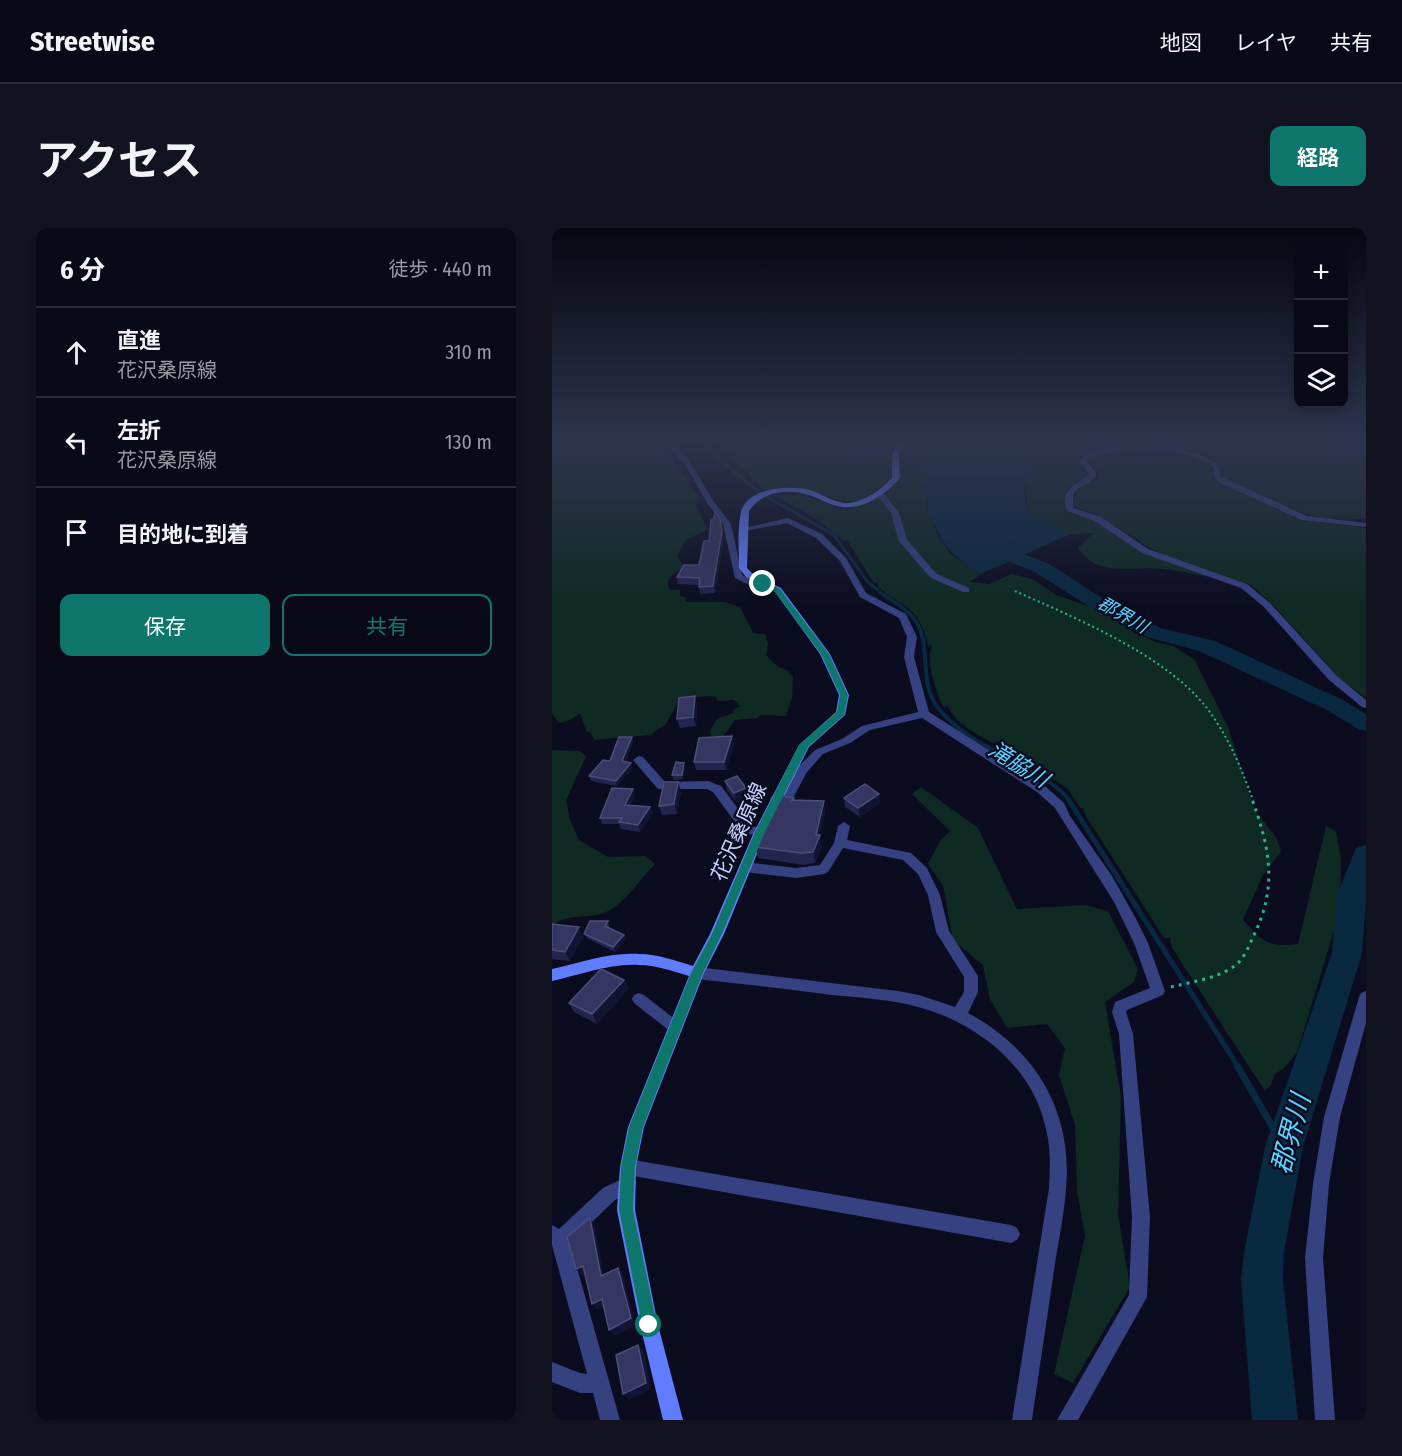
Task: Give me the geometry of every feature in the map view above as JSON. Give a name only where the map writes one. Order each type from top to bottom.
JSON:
[{"type":"main road","name":"花沢桑原線","points":[[673,1420],[633,1250],[626,1210],[628,1175],[636,1127],[697,973],[717,934],[760,832],[804,745],[841,713],[844,695],[825,654],[778,590],[763,584],[743,568],[744,529],[748,504],[762,497]]},
{"type":"main road","name":"花沢桑原線","points":[[820,497],[844,505],[859,503],[874,497]]},
{"type":"main road","points":[[552,975],[609,962],[634,959],[666,964],[697,973]]},
{"type":"street","points":[[707,497],[727,524],[738,576],[752,583],[763,584]]},
{"type":"street","points":[[882,497],[895,513],[903,541],[930,572],[966,590]]},
{"type":"street","points":[[1070,497],[1068,503],[1070,508],[1098,519],[1145,551],[1244,586],[1267,605],[1333,678],[1366,705]]},
{"type":"street","points":[[1258,497],[1305,518],[1366,525]]},
{"type":"street","points":[[744,529],[788,520],[819,536],[843,560],[863,595],[903,616],[912,636],[909,657],[924,714],[1041,789],[1060,806],[1065,817],[1128,910],[1142,943],[1158,991],[1120,1006],[1119,1012],[1126,1034],[1141,1217],[1138,1298],[1066,1420]]},
{"type":"street","points":[[776,799],[788,797],[802,770],[819,752],[846,741],[866,728],[924,714]]},
{"type":"street","points":[[639,760],[662,786],[708,785],[717,789],[747,830],[760,832]]},
{"type":"street","points":[[745,867],[796,873],[824,869],[840,843],[844,826]]},
{"type":"street","points":[[840,843],[907,856],[923,871],[934,895],[943,932],[971,976],[971,992],[959,1015]]},
{"type":"street","points":[[697,973],[918,1000],[959,1015],[989,1032],[1010,1049],[1029,1071],[1042,1094],[1052,1120],[1058,1152],[1058,1188],[1022,1420]]},
{"type":"street","points":[[1325,1420],[1314,1258],[1321,1184],[1332,1117],[1366,997]]},
{"type":"street","points":[[639,999],[676,1028]]},
{"type":"street","points":[[610,1420],[556,1237],[609,1194],[628,1175],[1011,1234]]},
{"type":"street","points":[[552,1372],[580,1383],[600,1384]]},
{"type":"path","points":[[1015,591],[1071,616],[1141,652],[1191,690],[1216,718],[1255,802],[1266,850],[1271,889],[1263,913],[1239,963],[1226,972],[1158,991]]},
{"type":"green space","points":[[552,497],[699,497],[696,506],[707,529],[685,541],[677,556],[684,567],[670,578],[669,589],[680,590],[680,596],[686,597],[685,602],[725,602],[740,607],[753,633],[765,634],[768,643],[766,655],[793,677],[792,698],[786,716],[761,715],[757,718],[735,720],[724,735],[716,740],[711,737],[710,730],[717,719],[733,713],[733,710],[740,706],[734,700],[717,701],[716,697],[710,696],[680,699],[666,724],[650,735],[594,740],[591,733],[586,731],[580,713],[570,720],[559,723],[552,714]]},
{"type":"green space","points":[[775,497],[808,497],[847,509],[879,497],[927,497],[926,507],[938,535],[951,554],[964,562],[964,566],[981,574],[970,582],[989,584],[1012,574],[1032,579],[1056,595],[1100,610],[1133,632],[1156,642],[1173,646],[1194,659],[1228,727],[1254,809],[1276,837],[1281,851],[1262,877],[1243,920],[1261,938],[1272,944],[1298,944],[1326,826],[1336,831],[1341,859],[1340,911],[1297,1053],[1283,1069],[1275,1074],[1271,1085],[1265,1091],[1172,948],[1170,938],[1164,938],[1084,813],[1084,807],[1081,809],[1068,789],[997,741],[993,743],[967,728],[948,706],[943,707],[931,668],[932,645],[928,646],[916,616],[878,587],[877,582],[874,583],[847,540],[844,541],[815,518]]},
{"type":"green space","points":[[827,497],[870,497],[853,502]]},
{"type":"green space","points":[[1027,497],[1066,497],[1064,504],[1070,513],[1096,521],[1143,553],[1211,577],[1165,569],[1117,569],[1095,564],[1078,548],[1093,533],[1068,535],[1028,513]]},
{"type":"green space","points":[[1075,497],[1252,497],[1304,520],[1366,528],[1366,698],[1342,681],[1274,606],[1251,585],[1162,555],[1097,515],[1075,507],[1073,502]]},
{"type":"green space","points":[[1262,497],[1366,497],[1366,518],[1328,519]]},
{"type":"green space","points":[[552,750],[579,751],[586,756],[566,800],[570,820],[579,840],[608,857],[646,856],[655,864],[609,911],[568,918],[552,927]]},
{"type":"green space","points":[[921,787],[978,828],[1017,909],[1085,905],[1108,911],[1138,969],[1134,982],[1105,1002],[1121,1097],[1118,1215],[1130,1287],[1073,1383],[1054,1374],[1085,1236],[1077,1191],[1075,1125],[1059,1075],[1065,1048],[1047,1024],[1007,1028],[990,999],[983,965],[953,940],[943,886],[928,864],[940,841],[950,831],[912,794]]},
{"type":"water","points":[[927,497],[1025,497],[1031,516],[1053,524],[1068,535],[981,574],[964,566],[964,562],[950,551],[929,514]]},
{"type":"building","points":[[715,512],[720,518],[722,531],[713,586],[699,587],[700,578],[677,577],[684,565],[699,565],[704,541],[709,541],[711,520]]},
{"type":"building","points":[[695,696],[693,717],[677,719],[679,698]]},
{"type":"building","points":[[732,736],[724,762],[694,762],[699,738]]},
{"type":"building","points":[[619,737],[632,737],[622,761],[631,763],[616,781],[589,776],[603,760],[610,761]]},
{"type":"building","points":[[676,762],[684,763],[682,775],[672,775]]},
{"type":"building","points":[[737,776],[746,788],[734,793],[725,781]]},
{"type":"building","points":[[664,782],[678,782],[674,804],[659,806]]},
{"type":"building","points":[[865,784],[879,794],[858,808],[844,798]]},
{"type":"building","points":[[612,788],[633,789],[625,805],[650,807],[638,825],[619,822],[622,818],[600,818]]},
{"type":"building","points":[[779,795],[794,798],[792,800],[824,801],[816,835],[820,835],[813,852],[801,853],[755,847]]},
{"type":"building","points":[[590,921],[608,921],[605,926],[624,935],[613,947],[584,934]]},
{"type":"building","points":[[552,924],[579,927],[565,952],[552,950]]},
{"type":"building","points":[[601,969],[624,980],[592,1014],[569,1003]]},
{"type":"building","points":[[590,1218],[601,1276],[618,1268],[631,1318],[609,1330],[602,1299],[592,1304],[583,1266],[576,1269],[567,1237]]},
{"type":"building","points":[[638,1345],[646,1383],[623,1394],[616,1355]]},
{"type":"waterway","name":"滝脇川","points":[[766,497],[834,535],[867,581],[886,597]]},
{"type":"waterway","name":"郡界川","points":[[990,532],[1019,559],[1042,568],[1103,607],[1154,633],[1207,646],[1335,705],[1366,724]]},
{"type":"waterway","name":"滝脇川","points":[[884,595],[910,614],[919,627],[931,695],[946,717],[985,746],[1052,784],[1069,800]]},
{"type":"waterway","name":"滝脇川","points":[[1068,799],[1239,1068]]},
{"type":"waterway","name":"郡界川","points":[[1275,1420],[1262,1280],[1264,1252],[1284,1147],[1347,953],[1352,895],[1366,855]]},
{"type":"waterway","name":"滝脇川","points":[[1238,1067],[1284,1147]]},
{"type":"route","points":[[649,1325],[626,1210],[628,1167],[636,1127],[697,973],[717,934],[779,792],[804,745],[841,713],[844,695],[825,654],[778,590],[763,584]]}]
